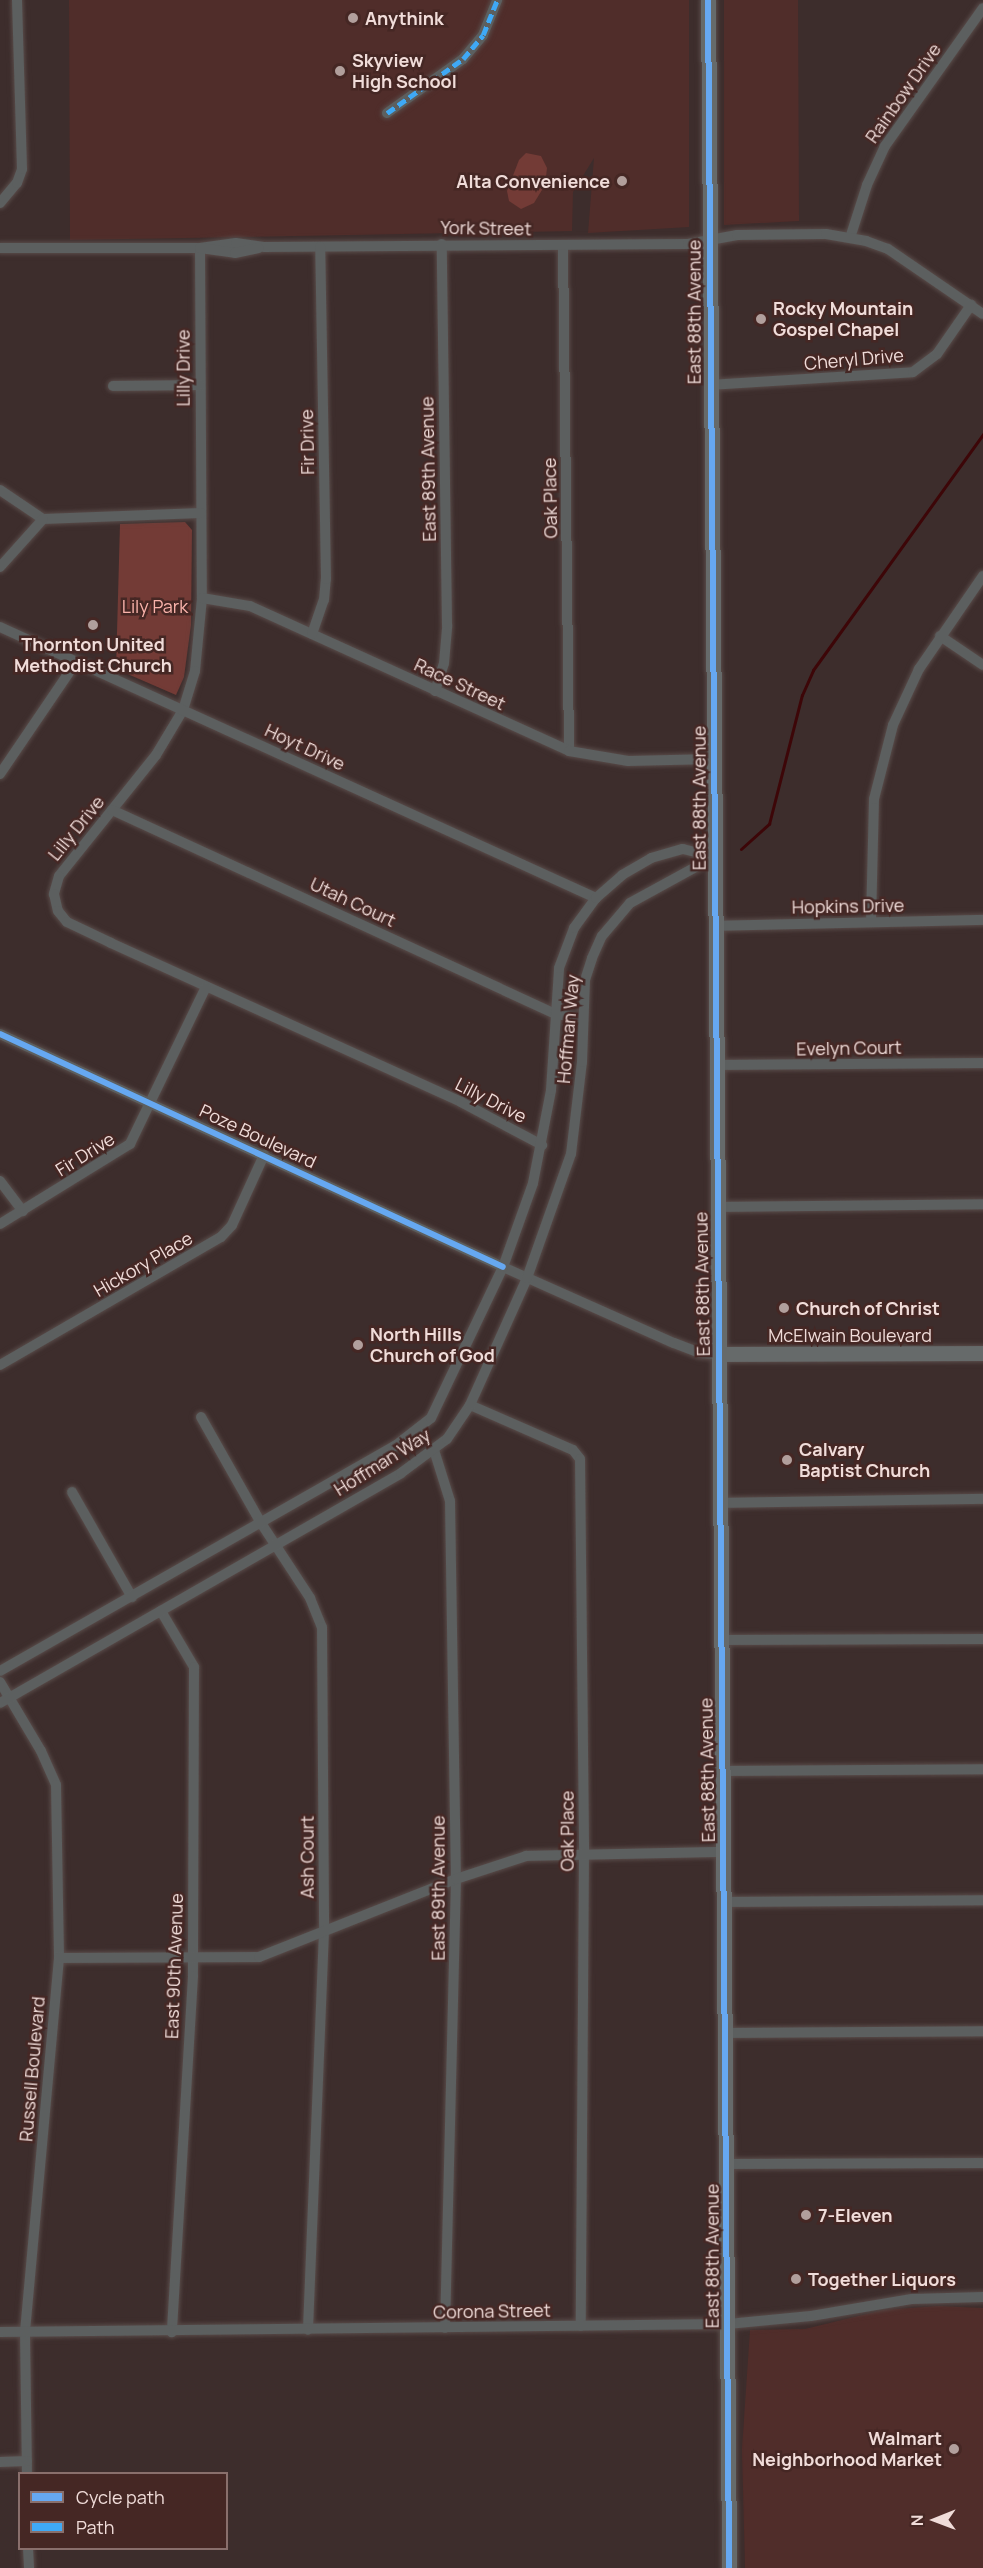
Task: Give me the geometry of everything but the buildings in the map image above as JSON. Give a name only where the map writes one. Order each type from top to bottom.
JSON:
[{"type":"main road","name":"East 88th Avenue","points":[[708,0],[709,385],[729,2568]]},
{"type":"main road","name":"McElwain Boulevard","points":[[718,1354],[983,1353]]},
{"type":"street","points":[[0,203],[17,183],[22,169],[17,0]]},
{"type":"street","points":[[387,113],[463,59],[483,35],[497,0]]},
{"type":"street","name":"Rainbow Drive","points":[[850,237],[867,185],[885,146],[983,8]]},
{"type":"street","name":"York Street","points":[[0,248],[200,248],[228,243],[264,247],[688,244],[776,234],[850,237],[888,249],[983,314]]},
{"type":"street","name":"East 89th Avenue","points":[[435,691],[446,644],[442,244]]},
{"type":"street","name":"Oak Place","points":[[563,245],[569,751]]},
{"type":"street","name":"Fir Drive","points":[[312,634],[324,600],[326,579],[320,246]]},
{"type":"street","name":"Lilly Drive","points":[[200,248],[202,598],[199,649],[183,710],[156,755],[59,876],[54,894],[58,911],[67,922],[461,1102],[542,1145]]},
{"type":"street","name":"Cheryl Drive","points":[[709,385],[913,372],[938,354],[970,305]]},
{"type":"street","points":[[113,386],[199,385]]},
{"type":"street","points":[[0,490],[43,519],[201,513]]},
{"type":"street","points":[[0,567],[43,519]]},
{"type":"street","points":[[872,922],[872,826],[881,765],[901,705],[940,636],[983,576]]},
{"type":"street","name":"Race Street","points":[[202,598],[250,606],[569,751],[628,761],[713,759]]},
{"type":"street","name":"Hoyt Drive","points":[[0,627],[596,898]]},
{"type":"street","points":[[940,636],[983,665]]},
{"type":"street","points":[[0,774],[76,662]]},
{"type":"street","name":"Utah Court","points":[[112,810],[555,1014],[583,1018]]},
{"type":"street","name":"Hoffman Way","points":[[0,1671],[395,1446],[431,1418],[502,1267],[526,1205],[542,1145],[552,1090],[555,1014],[560,968],[574,928],[596,898],[622,875],[665,853],[683,849],[714,857]]},
{"type":"street","name":"Hoffman Way","points":[[5,1700],[277,1544],[434,1450],[454,1430],[470,1405],[527,1278],[571,1154],[582,1062],[583,1018],[592,958],[615,919],[650,889],[714,857]]},
{"type":"street","name":"Hopkins Drive","points":[[714,926],[983,920]]},
{"type":"street","name":"Fir Drive","points":[[0,1224],[124,1150],[139,1133],[206,987]]},
{"type":"street","name":"Poze Boulevard","points":[[0,1034],[502,1267],[674,1343],[700,1353],[718,1354]]},
{"type":"street","name":"Evelyn Court","points":[[715,1065],[983,1063]]},
{"type":"street","name":"Hickory Place","points":[[0,1365],[221,1237],[232,1225],[264,1155]]},
{"type":"street","points":[[0,1181],[23,1210]]},
{"type":"street","points":[[716,1207],[983,1204]]},
{"type":"street","name":"Oak Place","points":[[470,1405],[573,1450],[580,1459],[584,1854],[581,2326]]},
{"type":"street","name":"Ash Court","points":[[201,1417],[261,1523],[277,1544],[317,1611],[322,1627],[324,1931],[308,2330]]},
{"type":"street","name":"East 89th Avenue","points":[[434,1450],[450,1501],[456,1879],[445,2328]]},
{"type":"street","points":[[72,1492],[132,1597]]},
{"type":"street","points":[[719,1503],[983,1499]]},
{"type":"street","name":"East 90th Avenue","points":[[161,1611],[194,1667],[193,1958],[172,2332]]},
{"type":"street","points":[[721,1640],[983,1639]]},
{"type":"street","name":"Russell Boulevard","points":[[0,1682],[5,1700],[56,1785],[59,1958],[25,2332],[27,2472]]},
{"type":"street","points":[[722,1771],[983,1769]]},
{"type":"street","points":[[59,1958],[259,1957],[456,1879],[526,1856],[723,1852]]},
{"type":"street","points":[[724,1902],[983,1900]]},
{"type":"street","points":[[725,2033],[983,2031]]},
{"type":"street","points":[[726,2164],[983,2163]]},
{"type":"street","name":"Corona Street","points":[[0,2332],[172,2332],[728,2324],[811,2316],[912,2299],[983,2297]]},
{"type":"street","points":[[0,2462],[27,2462]]},
{"type":"street","points":[[28,2550],[29,2568]]},
{"type":"shaded area","name":"Skyview High School","points":[[69,0],[689,0],[689,227],[588,233],[594,158],[573,192],[572,231],[70,240]]},
{"type":"shaded area","points":[[724,0],[798,0],[799,221],[724,225]]},
{"type":"shaded area","points":[[938,2306],[983,2308],[983,2568],[745,2568],[742,2449],[750,2330],[805,2329],[883,2310]]},
{"type":"green space","points":[[526,153],[541,156],[547,168],[545,185],[534,203],[521,209],[509,201],[507,191],[519,160]]},
{"type":"green space","name":"Lily Park","points":[[185,522],[192,530],[191,625],[184,677],[176,695],[116,669],[120,524]]},
{"type":"waterway","points":[[741,849],[769,824],[802,695],[813,670],[983,434]]},
{"type":"marked path","points":[[387,113],[463,59],[483,35],[497,0]]},
{"type":"cycle path","points":[[708,0],[729,2568]]},
{"type":"cycle path","points":[[0,1034],[503,1267]]},
{"type":"place","name":"Anythink","points":[[353,18]]},
{"type":"place","name":"Skyview High School","points":[[340,71]]},
{"type":"place","name":"Alta Convenience","points":[[622,181]]},
{"type":"place","name":"Rocky Mountain Gospel Chapel","points":[[761,319]]},
{"type":"place","name":"Thornton United Methodist Church","points":[[93,625]]},
{"type":"place","name":"Church of Christ","points":[[784,1308]]},
{"type":"place","name":"North Hills Church of God","points":[[358,1345]]},
{"type":"place","name":"Calvary Baptist Church","points":[[787,1460]]},
{"type":"place","name":"7-Eleven","points":[[806,2215]]},
{"type":"place","name":"Together Liquors","points":[[796,2279]]},
{"type":"place","name":"Walmart Neighborhood Market","points":[[954,2449]]}]
